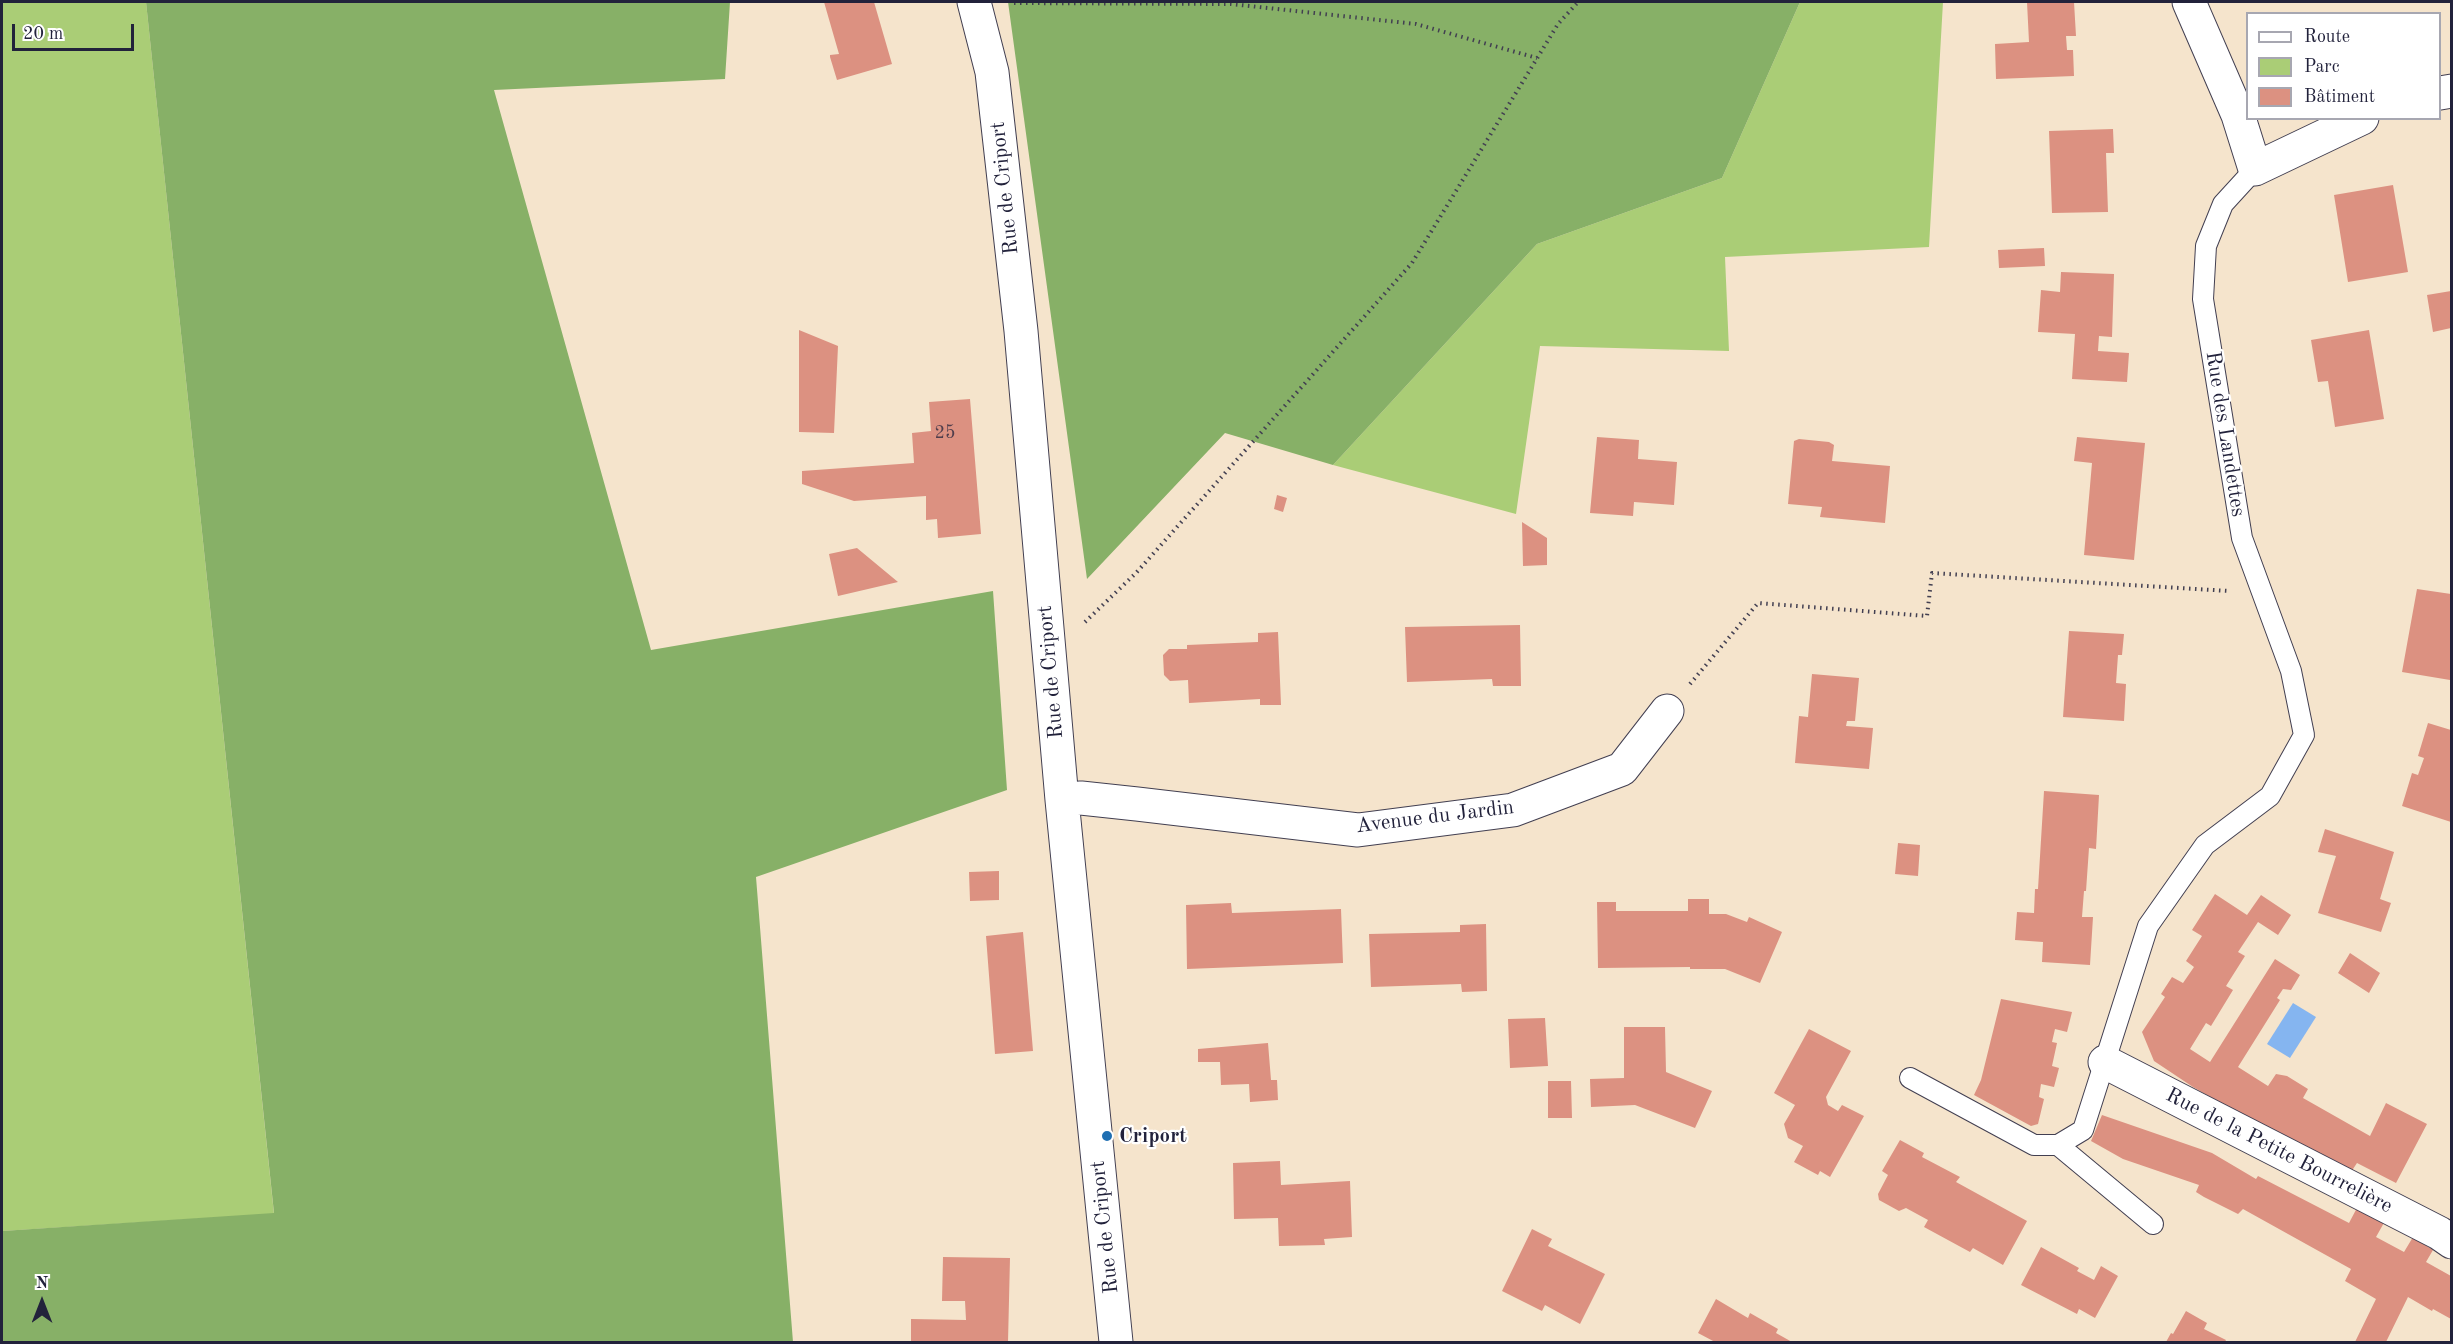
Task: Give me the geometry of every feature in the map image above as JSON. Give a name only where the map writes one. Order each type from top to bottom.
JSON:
[{"type":"street","name":"Rue de Criport","points":[[974,2],[992,72],[1021,331],[1062,800],[1116,1342]]},
{"type":"street","points":[[2189,2],[2238,115],[2255,169],[2358,120]]},
{"type":"street","name":"Avenue du Jardin","points":[[1062,800],[1081,798],[1126,802],[1358,830],[1513,810],[1622,769],[1667,711]]},
{"type":"street","name":"Rue de la Petite Bourrelière","points":[[2105,1062],[2439,1233],[2451,1242]]},
{"type":"lane","name":"Rue des Landettes","points":[[2105,1062],[2148,926],[2205,845],[2270,796],[2304,735],[2291,671],[2242,538],[2203,299],[2206,246],[2223,204],[2255,169]]},
{"type":"lane","points":[[1910,1078],[2034,1145],[2058,1145],[2083,1130],[2105,1062]]},
{"type":"lane","points":[[2058,1145],[2153,1224]]},
{"type":"path","points":[[974,2],[1231,3],[1416,24],[1538,58]]},
{"type":"path","points":[[1050,656],[1136,573],[1412,263],[1558,24],[1578,2]]},
{"type":"path","points":[[1667,711],[1758,603],[1927,616],[1932,573],[2263,594]]},
{"type":"green space","points":[[2,2],[146,2],[274,1214],[2,1231]]},
{"type":"green space","points":[[146,2],[730,2],[725,79],[494,90],[651,650],[993,591],[1007,790],[756,877],[793,1342],[2,1342],[2,1231],[274,1213]]},
{"type":"green space","points":[[1008,2],[1800,2],[1722,178],[1537,244],[1333,465],[1225,433],[1087,579]]},
{"type":"green space","points":[[1800,2],[1943,2],[1929,247],[1725,257],[1729,351],[1540,346],[1516,514],[1333,465],[1537,244],[1722,178]]},
{"type":"water","points":[[2293,1003],[2316,1017],[2290,1058],[2267,1044]]},
{"type":"building","points":[[824,2],[874,2],[892,64],[837,80],[830,55],[839,54]]},
{"type":"building","points":[[2027,2],[2074,2],[2076,36],[2066,36],[2067,50],[2073,50],[2074,76],[1996,79],[1995,44],[2029,42]]},
{"type":"building","points":[[2113,129],[2114,153],[2106,153],[2108,212],[2052,213],[2049,131]]},
{"type":"building","points":[[2393,185],[2408,272],[2348,282],[2334,195]]},
{"type":"building","points":[[2044,248],[2045,266],[1999,268],[1998,250]]},
{"type":"building","points":[[2061,272],[2114,274],[2112,337],[2099,336],[2098,351],[2129,353],[2127,382],[2072,379],[2075,334],[2038,332],[2041,290],[2060,292]]},
{"type":"building","points":[[2451,291],[2451,328],[2433,332],[2427,295]]},
{"type":"building","points":[[799,330],[838,346],[834,433],[799,432]]},
{"type":"building","points":[[2369,330],[2384,419],[2335,427],[2328,381],[2318,382],[2311,340]]},
{"type":"building","points":[[970,399],[981,534],[938,538],[937,519],[926,520],[926,496],[854,501],[802,484],[802,471],[914,463],[912,433],[931,431],[929,402]]},
{"type":"building","points":[[1597,437],[1639,440],[1638,459],[1677,462],[1674,505],[1634,502],[1633,516],[1590,513]]},
{"type":"building","points":[[2077,437],[2145,443],[2134,560],[2084,555],[2092,463],[2074,461]]},
{"type":"building","points":[[1799,439],[1829,442],[1834,445],[1832,461],[1890,466],[1885,523],[1820,517],[1822,507],[1788,504],[1794,441]]},
{"type":"building","points":[[1277,495],[1287,498],[1283,512],[1274,509]]},
{"type":"building","points":[[1522,522],[1547,538],[1547,565],[1523,566]]},
{"type":"building","points":[[857,548],[898,582],[838,596],[829,554]]},
{"type":"building","points":[[2417,589],[2451,594],[2450,680],[2402,672]]},
{"type":"building","points":[[1520,625],[1521,686],[1493,686],[1492,679],[1407,682],[1405,627]]},
{"type":"building","points":[[2069,631],[2124,634],[2122,655],[2118,655],[2116,683],[2126,684],[2124,721],[2063,717]]},
{"type":"building","points":[[1278,632],[1281,705],[1260,705],[1260,699],[1189,703],[1188,680],[1170,681],[1164,675],[1163,655],[1169,649],[1187,649],[1187,645],[1258,642],[1258,633]]},
{"type":"building","points":[[1812,674],[1859,678],[1855,721],[1847,721],[1846,726],[1873,728],[1869,769],[1795,763],[1799,716],[1808,717]]},
{"type":"building","points":[[2428,723],[2451,730],[2451,822],[2402,806],[2412,773],[2418,775],[2424,758],[2418,756]]},
{"type":"building","points":[[2044,791],[2099,795],[2096,849],[2089,848],[2082,917],[2093,917],[2090,965],[2042,962],[2043,942],[2015,940],[2017,912],[2034,913],[2035,889],[2038,889]]},
{"type":"building","points":[[2325,829],[2394,852],[2380,899],[2391,903],[2381,932],[2318,913],[2336,856],[2318,852]]},
{"type":"building","points":[[1898,843],[1920,845],[1918,876],[1895,874]]},
{"type":"building","points":[[999,871],[999,900],[970,901],[969,872]]},
{"type":"building","points":[[2215,894],[2247,915],[2261,895],[2291,915],[2278,935],[2258,922],[2238,952],[2245,956],[2226,986],[2233,990],[2211,1026],[2206,1023],[2190,1049],[2210,1062],[2275,959],[2300,975],[2291,990],[2283,989],[2277,998],[2280,1000],[2238,1067],[2268,1086],[2276,1074],[2287,1076],[2308,1089],[2303,1098],[2370,1136],[2386,1103],[2427,1124],[2396,1183],[2357,1163],[2351,1172],[2278,1136],[2193,1087],[2154,1061],[2142,1032],[2165,997],[2161,994],[2172,977],[2183,983],[2194,967],[2186,961],[2202,936],[2192,930]]},
{"type":"building","points":[[1688,899],[1709,899],[1709,914],[1726,914],[1747,922],[1749,917],[1782,932],[1760,983],[1725,969],[1598,968],[1597,902],[1616,902],[1616,911],[1688,911]]},
{"type":"building","points":[[1231,903],[1232,913],[1341,909],[1343,963],[1187,969],[1186,905]]},
{"type":"building","points":[[1486,924],[1487,991],[1462,992],[1461,984],[1371,987],[1369,934],[1460,932],[1460,925]]},
{"type":"building","points":[[1023,932],[1033,1051],[995,1054],[986,936]]},
{"type":"building","points":[[2350,953],[2380,973],[2369,993],[2338,973]]},
{"type":"building","points":[[2001,999],[2072,1012],[2067,1032],[2055,1029],[2052,1042],[2057,1043],[2052,1066],[2059,1068],[2054,1087],[2041,1084],[2039,1097],[2044,1099],[2038,1124],[2031,1126],[1974,1095],[1981,1080]]},
{"type":"building","points":[[1545,1018],[1548,1066],[1510,1068],[1508,1019]]},
{"type":"building","points":[[1624,1027],[1665,1027],[1666,1072],[1712,1091],[1695,1128],[1635,1105],[1591,1107],[1590,1079],[1624,1078]]},
{"type":"building","points":[[1809,1029],[1851,1051],[1826,1097],[1828,1105],[1838,1111],[1842,1105],[1864,1116],[1830,1177],[1820,1171],[1818,1175],[1794,1162],[1803,1146],[1788,1138],[1784,1124],[1795,1105],[1774,1093]]},
{"type":"building","points":[[1268,1043],[1271,1080],[1277,1080],[1278,1100],[1250,1102],[1249,1084],[1221,1085],[1220,1062],[1198,1062],[1198,1049]]},
{"type":"building","points":[[1548,1081],[1571,1081],[1572,1118],[1548,1118]]},
{"type":"building","points":[[2102,1115],[2212,1153],[2256,1179],[2258,1176],[2349,1223],[2358,1206],[2385,1221],[2376,1237],[2404,1252],[2413,1237],[2433,1250],[2426,1262],[2451,1276],[2451,1319],[2408,1297],[2386,1342],[2355,1342],[2376,1299],[2345,1281],[2351,1269],[2243,1209],[2238,1214],[2204,1197],[2196,1192],[2199,1185],[2123,1159],[2091,1141]]},
{"type":"building","points":[[1900,1140],[1924,1153],[1922,1157],[1960,1177],[1956,1182],[2027,1221],[2003,1265],[1973,1248],[1970,1252],[1924,1227],[1928,1220],[1906,1208],[1899,1211],[1879,1200],[1878,1194],[1888,1175],[1882,1171]]},
{"type":"building","points":[[1280,1161],[1281,1185],[1350,1181],[1352,1237],[1324,1239],[1325,1245],[1279,1246],[1278,1218],[1234,1219],[1233,1163]]},
{"type":"building","points":[[1532,1229],[1552,1239],[1548,1246],[1605,1274],[1580,1324],[1545,1305],[1542,1311],[1502,1291]]},
{"type":"building","points":[[2041,1247],[2079,1268],[2077,1271],[2094,1280],[2101,1266],[2118,1276],[2095,1318],[2079,1309],[2077,1314],[2021,1285]]},
{"type":"building","points":[[943,1257],[1010,1258],[1008,1342],[911,1342],[911,1319],[966,1320],[965,1301],[942,1301]]},
{"type":"building","points":[[1716,1299],[1748,1318],[1750,1313],[1778,1329],[1776,1333],[1792,1342],[1715,1342],[1698,1333]]},
{"type":"building","points":[[2186,1311],[2207,1323],[2204,1329],[2226,1340],[2225,1342],[2166,1342]]},
{"type":"place","name":"Criport","points":[[1107,1136]]}]
